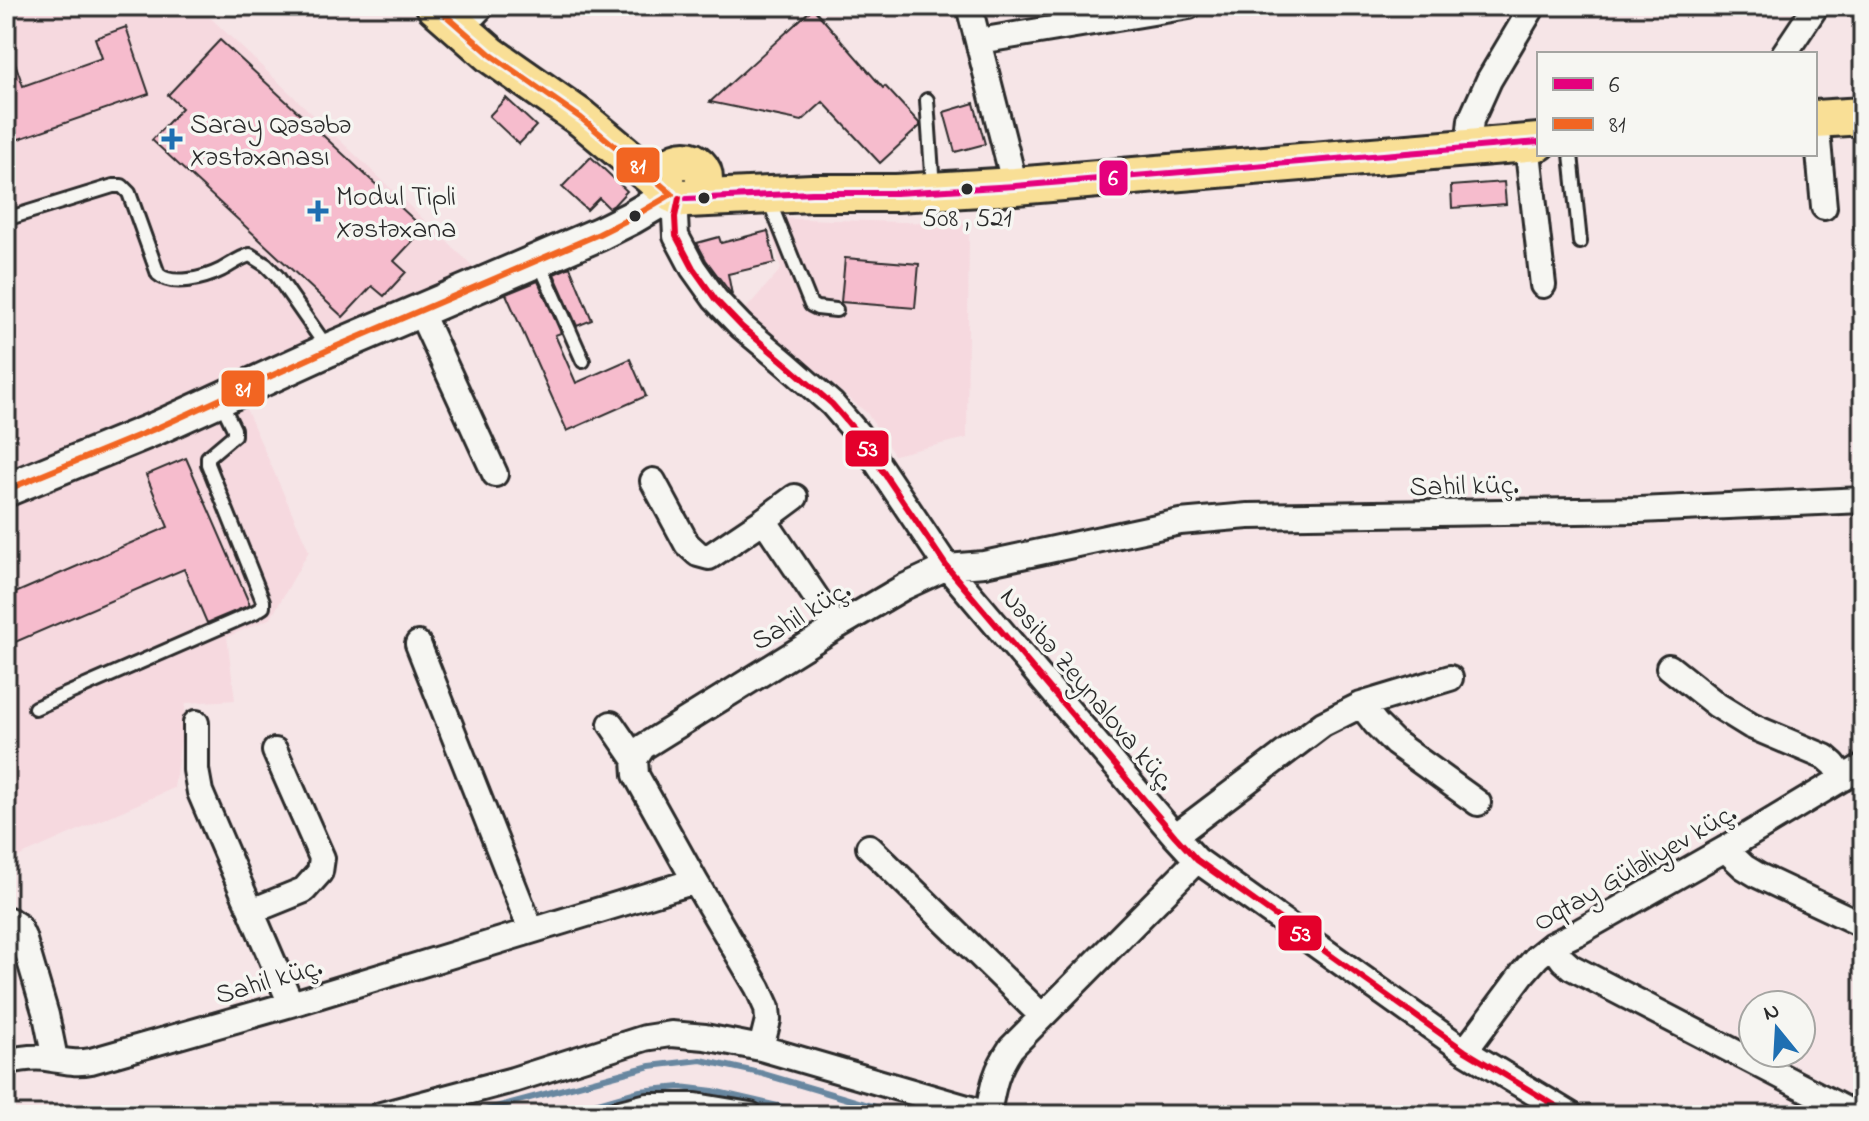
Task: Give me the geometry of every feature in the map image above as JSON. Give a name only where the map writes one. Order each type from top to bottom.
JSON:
[{"type":"main road","points":[[459,14],[530,84],[581,118],[680,197]]},
{"type":"main road","points":[[1817,119],[1863,116]]},
{"type":"main road","points":[[581,118],[628,139],[691,161],[759,182],[812,193]]},
{"type":"main road","points":[[691,161],[679,161],[667,172],[667,188],[680,197],[1015,186],[1533,142]]},
{"type":"street","points":[[969,6],[1015,186]]},
{"type":"street","points":[[979,41],[1189,6]]},
{"type":"street","points":[[1468,148],[1471,120],[1489,80],[1533,6]]},
{"type":"street","points":[[1785,52],[1816,6]]},
{"type":"street","points":[[1817,139],[1824,207]]},
{"type":"street","points":[[1533,142],[1543,285]]},
{"type":"street","points":[[6,490],[157,428],[680,197]]},
{"type":"street","name":"Nəsibə Zeynalova küç.","points":[[680,197],[675,217],[676,236],[708,289],[742,327],[832,404],[857,433],[947,567],[1197,860],[1465,1051],[1571,1115]]},
{"type":"street","points":[[420,311],[495,474]]},
{"type":"street","points":[[653,481],[687,544],[698,554],[709,557],[795,497]]},
{"type":"street","name":"Sahil küç.","points":[[635,759],[643,747],[836,627],[904,587],[947,567],[984,564],[1180,522],[1248,516],[1625,510],[1863,500]]},
{"type":"street","points":[[764,520],[836,627]]},
{"type":"street","points":[[418,644],[531,930]]},
{"type":"street","points":[[1669,667],[1717,705],[1751,726],[1854,772]]},
{"type":"street","points":[[1175,836],[1323,724],[1361,705],[1450,678]]},
{"type":"street","points":[[1361,705],[1395,743],[1478,803]]},
{"type":"street","points":[[196,723],[196,770],[200,792],[291,1004]]},
{"type":"street","points":[[611,724],[635,759],[636,775],[758,988],[767,1008],[768,1020],[761,1048]]},
{"type":"street","points":[[252,911],[304,890],[320,872],[322,858],[275,751]]},
{"type":"street","name":"Oqtay Güləliyev küç.","points":[[1465,1051],[1523,973],[1552,945],[1725,849],[1854,772]]},
{"type":"street","points":[[869,847],[1042,1016]]},
{"type":"street","points":[[1725,849],[1759,876],[1863,925]]},
{"type":"street","points":[[381,1115],[513,1080],[645,1038],[671,1034],[761,1048],[990,1115],[993,1084],[999,1066],[1011,1048],[1197,860]]},
{"type":"street","name":"Sahil küç.","points":[[6,1062],[36,1057],[68,1063],[91,1061],[291,1004],[695,881]]},
{"type":"street","points":[[6,921],[18,926],[23,937],[46,1015],[55,1059]]},
{"type":"street","points":[[1552,945],[1571,967],[1856,1115]]},
{"type":"street","points":[[612,1115],[648,1106],[696,1106],[750,1115]]},
{"type":"lane","points":[[927,100],[933,191]]},
{"type":"lane","points":[[1571,156],[1580,242]]},
{"type":"lane","points":[[6,219],[113,186],[122,186],[129,193],[158,274],[163,279],[175,282],[210,275],[250,255],[277,276],[328,350]]},
{"type":"lane","points":[[767,195],[811,305],[836,310]]},
{"type":"lane","points":[[537,259],[583,361]]},
{"type":"lane","points":[[35,708],[263,607],[208,464],[208,457],[234,435],[219,399]]},
{"type":"shaded area","name":"Saray Qəsəbə Xəstəxanası","points":[[6,6],[198,6],[478,271],[6,478]]},
{"type":"shaded area","points":[[768,218],[969,224],[967,438],[894,455],[867,413],[744,311],[781,269]]},
{"type":"shaded area","points":[[243,402],[309,551],[271,618],[227,637],[235,700],[186,703],[174,788],[6,862],[6,503]]},
{"type":"building","points":[[813,8],[883,88],[885,86],[920,124],[880,163],[823,102],[802,121],[710,102]]},
{"type":"building","points":[[126,27],[149,94],[16,140],[6,110],[6,46],[9,45],[23,86],[102,58],[95,38]]},
{"type":"building","points":[[220,40],[424,229],[394,261],[406,272],[384,296],[372,286],[343,317],[152,140],[182,108],[168,95]]},
{"type":"building","points":[[506,98],[536,126],[519,144],[489,116]]},
{"type":"building","points":[[974,103],[985,144],[955,152],[944,112]]},
{"type":"building","points":[[591,157],[627,191],[609,208],[599,198],[587,210],[562,187]]},
{"type":"building","points":[[1504,182],[1506,204],[1452,208],[1451,186]]},
{"type":"building","points":[[768,231],[775,263],[728,274],[732,295],[697,243],[719,237],[721,243]]},
{"type":"building","points":[[845,258],[919,264],[915,308],[841,302]]},
{"type":"building","points":[[570,267],[592,320],[577,326],[554,274]]},
{"type":"building","points":[[538,281],[561,333],[555,335],[576,383],[630,359],[646,396],[567,431],[506,294]]},
{"type":"building","points":[[186,458],[250,605],[207,623],[184,569],[6,646],[6,597],[168,527],[146,475]]},
{"type":"waterway","points":[[466,1115],[650,1066],[701,1060],[760,1073],[902,1115]]},
{"type":"waterway","points":[[557,1115],[640,1091],[680,1087],[713,1091],[817,1115]]},
{"type":"transit line","name":"81","points":[[6,490],[157,428],[328,350],[599,234],[672,194],[581,118],[491,55],[435,6]]},
{"type":"transit line","name":"6","points":[[687,199],[1015,186],[1537,142]]},
{"type":"transit line","name":"53","points":[[679,198],[675,217],[676,236],[715,299],[742,327],[832,404],[857,433],[947,567],[1197,860],[1465,1051],[1571,1115]]},
{"type":"place","name":"Saray Qəsəbə Xəstəxanası","points":[[172,139]]},
{"type":"place","name":"508 , 521","points":[[967,189]]},
{"type":"place","name":"Modul Tipli Xəstəxana","points":[[318,211]]}]
